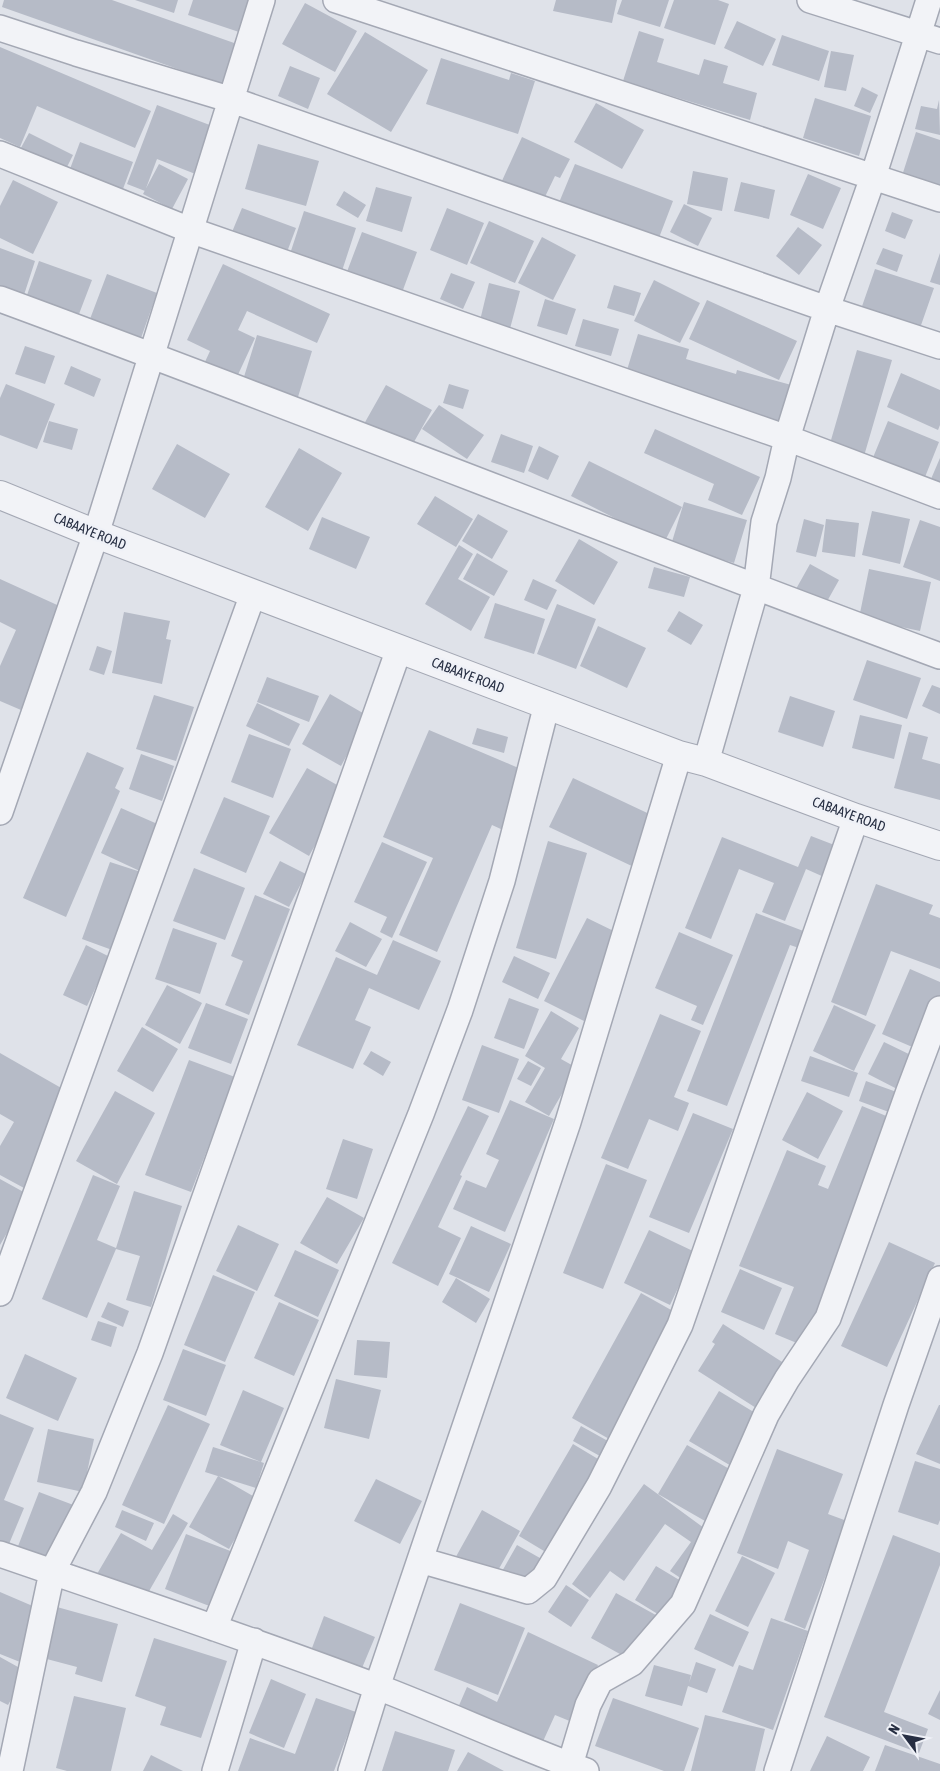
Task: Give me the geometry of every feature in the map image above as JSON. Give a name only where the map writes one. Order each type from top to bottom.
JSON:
[{"type":"street","points":[[0,812],[96,534],[262,0]]},
{"type":"street","points":[[336,0],[940,199]]},
{"type":"street","points":[[810,0],[929,37]]},
{"type":"street","points":[[706,762],[756,588],[764,522],[778,478],[787,438],[827,308],[873,177],[929,37],[929,0]]},
{"type":"street","points":[[0,28],[232,100],[940,346]]},
{"type":"street","points":[[0,154],[190,230],[787,438],[940,496]]},
{"type":"street","points":[[0,299],[153,355],[756,588],[940,656]]},
{"type":"street","name":"CABAAYE ROAD","points":[[0,495],[96,534],[679,755],[706,762],[856,818],[940,846]]},
{"type":"street","points":[[0,1293],[253,594]]},
{"type":"street","points":[[10,1771],[52,1572],[94,1492],[150,1353],[399,649]]},
{"type":"street","points":[[214,1628],[421,1114],[460,1010],[502,881],[546,704]]},
{"type":"street","points":[[351,1771],[377,1687],[568,1122],[679,755]]},
{"type":"street","points":[[420,1560],[528,1591],[544,1578],[599,1486],[680,1325],[856,818]]},
{"type":"street","points":[[0,1554],[254,1641],[377,1687],[524,1760],[578,1768],[588,1705],[600,1681],[632,1663],[683,1604],[766,1415],[786,1379],[828,1318],[908,1091],[940,1009]]},
{"type":"street","points":[[777,1771],[896,1404],[940,1279]]},
{"type":"street","points":[[215,1771],[254,1641]]},
{"type":"building","points":[[4,0],[112,0],[237,44],[223,85],[2,7]]},
{"type":"building","points":[[135,0],[178,0],[174,13]]},
{"type":"building","points":[[193,0],[252,0],[242,33],[188,15]]},
{"type":"building","points":[[556,0],[617,0],[612,23],[553,11]]},
{"type":"building","points":[[622,0],[669,0],[660,27],[617,14]]},
{"type":"building","points":[[674,0],[718,0],[729,4],[715,45],[664,28]]},
{"type":"building","points":[[305,3],[357,31],[335,72],[282,44]]},
{"type":"building","points":[[737,21],[776,39],[763,66],[724,48]]},
{"type":"building","points":[[639,31],[664,39],[657,62],[699,75],[704,59],[728,66],[723,83],[757,93],[750,120],[623,81]]},
{"type":"building","points":[[365,32],[428,70],[391,132],[327,94]]},
{"type":"building","points":[[782,35],[829,51],[819,81],[772,65]]},
{"type":"building","points":[[0,47],[151,111],[135,148],[37,106],[20,147],[0,138]]},
{"type":"building","points":[[831,51],[854,55],[846,91],[824,87]]},
{"type":"building","points":[[441,58],[509,80],[511,73],[535,81],[518,134],[426,104]]},
{"type":"building","points":[[290,66],[320,78],[308,109],[278,96]]},
{"type":"building","points":[[862,87],[878,95],[870,113],[854,106]]},
{"type":"building","points":[[815,98],[871,116],[859,156],[803,138]]},
{"type":"building","points":[[939,100],[940,135],[915,129],[921,106],[937,109]]},
{"type":"building","points":[[596,103],[644,130],[622,169],[574,142]]},
{"type":"building","points":[[157,105],[215,127],[198,175],[157,159],[145,191],[127,184]]},
{"type":"building","points":[[916,132],[940,140],[940,194],[900,182]]},
{"type":"building","points":[[29,133],[73,155],[61,179],[16,157]]},
{"type":"building","points":[[522,137],[570,159],[560,178],[555,176],[542,203],[501,183]]},
{"type":"building","points":[[80,142],[133,162],[120,197],[67,177]]},
{"type":"building","points":[[258,144],[319,161],[306,206],[245,189]]},
{"type":"building","points":[[159,164],[188,179],[172,209],[143,194]]},
{"type":"building","points":[[575,164],[673,201],[657,243],[558,205]]},
{"type":"building","points":[[693,171],[728,178],[722,211],[687,204]]},
{"type":"building","points":[[808,174],[841,188],[823,229],[790,215]]},
{"type":"building","points":[[13,180],[58,202],[33,254],[0,238],[0,206]]},
{"type":"building","points":[[741,182],[775,190],[769,219],[734,211]]},
{"type":"building","points":[[376,187],[412,197],[402,232],[366,221]]},
{"type":"building","points":[[344,191],[366,205],[358,218],[336,205]]},
{"type":"building","points":[[684,204],[712,218],[698,246],[670,232]]},
{"type":"building","points":[[242,208],[296,228],[287,252],[232,232]]},
{"type":"building","points":[[447,208],[484,223],[467,265],[430,250]]},
{"type":"building","points":[[304,211],[356,228],[341,274],[289,257]]},
{"type":"building","points":[[892,212],[913,220],[905,239],[885,231]]},
{"type":"building","points":[[489,221],[534,241],[515,283],[470,263]]},
{"type":"building","points":[[798,227],[822,245],[799,275],[776,256]]},
{"type":"building","points":[[362,232],[417,252],[400,298],[345,277]]},
{"type":"building","points":[[542,237],[576,255],[553,300],[518,283]]},
{"type":"building","points":[[0,248],[35,261],[23,298],[0,290]]},
{"type":"building","points":[[883,248],[903,255],[897,272],[876,264]]},
{"type":"building","points":[[940,253],[940,285],[930,282]]},
{"type":"building","points":[[39,261],[92,280],[79,314],[27,295]]},
{"type":"building","points":[[223,264],[330,314],[317,343],[247,311],[238,330],[255,338],[236,379],[204,364],[210,351],[187,340]]},
{"type":"building","points":[[875,269],[934,288],[919,331],[860,312]]},
{"type":"building","points":[[451,273],[475,282],[463,309],[440,299]]},
{"type":"building","points":[[107,274],[157,293],[141,338],[90,319]]},
{"type":"building","points":[[654,280],[700,303],[680,343],[634,321]]},
{"type":"building","points":[[489,283],[520,291],[507,340],[477,333]]},
{"type":"building","points":[[614,285],[641,293],[634,316],[607,308]]},
{"type":"building","points":[[545,299],[576,309],[567,335],[537,326]]},
{"type":"building","points":[[707,300],[797,341],[779,380],[689,339]]},
{"type":"building","points":[[583,319],[619,329],[611,356],[575,346]]},
{"type":"building","points":[[638,334],[689,349],[686,359],[736,374],[737,370],[795,386],[783,429],[623,383]]},
{"type":"building","points":[[257,335],[312,351],[298,397],[243,380]]},
{"type":"building","points":[[25,346],[55,356],[45,384],[15,374]]},
{"type":"building","points":[[857,350],[892,360],[864,456],[829,447]]},
{"type":"building","points":[[71,366],[101,379],[94,397],[64,384]]},
{"type":"building","points":[[901,373],[940,390],[940,425],[938,430],[887,407]]},
{"type":"building","points":[[6,384],[55,404],[37,449],[0,435],[0,398]]},
{"type":"building","points":[[449,384],[469,390],[463,409],[443,403]]},
{"type":"building","points":[[386,385],[432,410],[410,449],[364,424]]},
{"type":"building","points":[[439,405],[484,435],[467,459],[422,429]]},
{"type":"building","points":[[49,421],[78,429],[72,450],[43,442]]},
{"type":"building","points":[[888,421],[939,442],[923,482],[872,460]]},
{"type":"building","points":[[655,429],[760,477],[742,515],[708,500],[714,484],[644,453]]},
{"type":"building","points":[[501,434],[533,446],[524,473],[491,462]]},
{"type":"building","points":[[177,444],[230,474],[205,518],[152,489]]},
{"type":"building","points":[[539,446],[559,456],[548,480],[528,471]]},
{"type":"building","points":[[299,448],[342,473],[308,531],[265,507]]},
{"type":"building","points":[[940,458],[940,491],[928,486]]},
{"type":"building","points":[[589,461],[682,507],[664,543],[571,496]]},
{"type":"building","points":[[435,496],[473,519],[456,547],[417,524]]},
{"type":"building","points":[[684,502],[747,520],[734,563],[671,545]]},
{"type":"building","points":[[872,511],[910,519],[900,564],[862,555]]},
{"type":"building","points":[[478,514],[508,531],[492,559],[462,541]]},
{"type":"building","points":[[322,517],[370,537],[356,569],[309,549]]},
{"type":"building","points":[[804,519],[824,525],[816,557],[796,552]]},
{"type":"building","points":[[826,519],[859,523],[855,557],[822,552]]},
{"type":"building","points":[[920,520],[940,527],[940,581],[903,567]]},
{"type":"building","points":[[579,539],[618,562],[594,605],[555,581]]},
{"type":"building","points":[[459,545],[473,554],[458,579],[490,597],[471,631],[425,604]]},
{"type":"building","points":[[477,553],[508,571],[494,596],[463,579]]},
{"type":"building","points":[[810,564],[839,580],[825,605],[796,589]]},
{"type":"building","points":[[654,567],[690,577],[684,597],[648,588]]},
{"type":"building","points":[[869,569],[931,582],[920,631],[859,618]]},
{"type":"building","points":[[0,579],[66,609],[21,710],[0,701],[0,666],[16,630],[0,622]]},
{"type":"building","points":[[533,579],[557,590],[547,610],[524,600]]},
{"type":"building","points":[[495,603],[545,619],[534,654],[484,638]]},
{"type":"building","points":[[557,604],[596,619],[576,669],[537,654]]},
{"type":"building","points":[[679,611],[703,625],[691,645],[667,631]]},
{"type":"building","points":[[124,612],[170,621],[166,639],[171,640],[162,684],[112,673]]},
{"type":"building","points":[[598,626],[646,648],[627,688],[580,666]]},
{"type":"building","points":[[97,646],[112,651],[104,675],[89,670]]},
{"type":"building","points":[[867,660],[921,678],[907,719],[853,700]]},
{"type":"building","points":[[267,677],[319,696],[309,722],[257,702]]},
{"type":"building","points":[[932,685],[940,688],[940,714],[922,706]]},
{"type":"building","points":[[330,694],[368,716],[341,766],[302,744]]},
{"type":"building","points":[[154,695],[194,707],[176,761],[136,749]]},
{"type":"building","points":[[790,696],[835,711],[823,747],[778,732]]},
{"type":"building","points":[[257,703],[300,724],[289,746],[246,726]]},
{"type":"building","points":[[860,715],[902,725],[894,759],[852,748]]},
{"type":"building","points":[[477,728],[508,737],[504,753],[472,744]]},
{"type":"building","points":[[429,730],[528,772],[503,830],[492,825],[437,952],[399,935],[433,858],[383,837]]},
{"type":"building","points":[[909,732],[928,737],[922,759],[940,764],[940,800],[894,788]]},
{"type":"building","points":[[249,734],[291,749],[273,798],[231,782]]},
{"type":"building","points":[[87,752],[124,768],[115,788],[120,791],[66,917],[23,898]]},
{"type":"building","points":[[141,754],[174,766],[162,801],[129,789]]},
{"type":"building","points":[[307,768],[346,790],[309,856],[269,833]]},
{"type":"building","points":[[573,778],[660,819],[636,868],[549,827]]},
{"type":"building","points":[[224,797],[270,816],[246,873],[200,853]]},
{"type":"building","points":[[121,808],[162,826],[142,872],[101,853]]},
{"type":"building","points":[[811,836],[837,846],[824,877],[806,869],[785,921],[762,912],[774,883],[739,869],[711,939],[685,928],[722,837],[798,867]]},
{"type":"building","points":[[548,841],[587,853],[556,959],[516,948]]},
{"type":"building","points":[[382,842],[427,862],[392,938],[380,932],[387,917],[354,902]]},
{"type":"building","points":[[280,861],[306,874],[289,907],[263,894]]},
{"type":"building","points":[[110,862],[144,873],[115,951],[82,939]]},
{"type":"building","points":[[194,868],[245,888],[225,940],[173,921]]},
{"type":"building","points":[[876,884],[933,905],[929,914],[940,918],[940,969],[891,951],[866,1016],[831,1002]]},
{"type":"building","points":[[255,895],[290,909],[249,1015],[225,1005],[243,961],[231,956]]},
{"type":"building","points":[[756,913],[806,932],[799,948],[790,945],[727,1106],[687,1091]]},
{"type":"building","points":[[587,918],[626,937],[584,1021],[544,1001]]},
{"type":"building","points":[[350,922],[382,939],[366,967],[335,951]]},
{"type":"building","points":[[173,928],[217,943],[200,994],[155,979]]},
{"type":"building","points":[[679,932],[733,955],[703,1025],[691,1020],[697,1006],[655,988]]},
{"type":"building","points":[[393,940],[441,961],[419,1010],[369,988],[355,1020],[371,1027],[353,1069],[297,1045],[336,957],[377,975]]},
{"type":"building","points":[[86,945],[110,957],[87,1006],[63,995]]},
{"type":"building","points":[[514,956],[550,973],[538,999],[502,982]]},
{"type":"building","points":[[910,969],[940,982],[940,996],[917,1049],[882,1034]]},
{"type":"building","points":[[167,985],[202,1003],[180,1044],[145,1025]]},
{"type":"building","points":[[509,998],[539,1009],[524,1049],[494,1038]]},
{"type":"building","points":[[206,1003],[248,1019],[231,1064],[188,1048]]},
{"type":"building","points":[[834,1005],[876,1025],[854,1071],[813,1051]]},
{"type":"building","points":[[551,1011],[579,1028],[561,1059],[577,1068],[549,1116],[525,1102],[545,1068],[525,1056]]},
{"type":"building","points":[[660,1014],[701,1031],[674,1097],[689,1103],[678,1131],[649,1119],[628,1169],[601,1158]]},
{"type":"building","points":[[142,1027],[178,1049],[153,1092],[117,1071]]},
{"type":"building","points":[[884,1042],[917,1058],[901,1091],[868,1074]]},
{"type":"building","points":[[482,1045],[519,1059],[499,1113],[462,1100]]},
{"type":"building","points":[[371,1051],[391,1062],[383,1076],[363,1064]]},
{"type":"building","points":[[0,1053],[70,1093],[50,1143],[24,1188],[0,1175],[0,1146],[14,1122],[0,1114]]},
{"type":"building","points":[[810,1056],[858,1073],[849,1097],[801,1081]]},
{"type":"building","points":[[189,1060],[235,1077],[191,1192],[145,1175]]},
{"type":"building","points":[[528,1061],[541,1068],[531,1086],[517,1079]]},
{"type":"building","points":[[866,1081],[905,1095],[897,1115],[859,1101]]},
{"type":"building","points":[[115,1091],[155,1113],[117,1184],[76,1161]]},
{"type":"building","points":[[807,1092],[843,1111],[818,1159],[782,1140]]},
{"type":"building","points":[[510,1100],[554,1119],[505,1232],[453,1209],[466,1180],[486,1188],[499,1160],[486,1154]]},
{"type":"building","points":[[468,1106],[489,1116],[460,1175],[462,1176],[438,1227],[461,1238],[438,1286],[392,1263]]},
{"type":"building","points":[[862,1106],[896,1120],[804,1346],[775,1334],[794,1287],[739,1266],[787,1150],[826,1166],[818,1185],[828,1189]]},
{"type":"building","points":[[693,1113],[733,1129],[689,1233],[649,1217]]},
{"type":"building","points":[[343,1139],[373,1149],[357,1199],[326,1189]]},
{"type":"building","points":[[606,1164],[647,1180],[603,1289],[563,1273]]},
{"type":"building","points":[[93,1175],[120,1186],[97,1240],[116,1248],[134,1191],[182,1206],[151,1307],[126,1300],[140,1256],[116,1249],[87,1318],[42,1299]]},
{"type":"building","points":[[0,1179],[29,1195],[0,1245]]},
{"type":"building","points":[[327,1197],[364,1218],[337,1264],[300,1243]]},
{"type":"building","points":[[238,1225],[279,1244],[257,1291],[216,1271]]},
{"type":"building","points":[[471,1226],[511,1244],[489,1292],[449,1274]]},
{"type":"building","points":[[649,1230],[695,1252],[670,1305],[624,1283]]},
{"type":"building","points":[[889,1242],[935,1263],[887,1367],[841,1346]]},
{"type":"building","points":[[295,1250],[339,1270],[318,1317],[274,1296]]},
{"type":"building","points":[[740,1269],[782,1288],[764,1330],[721,1312]]},
{"type":"building","points":[[213,1275],[255,1292],[225,1362],[184,1345]]},
{"type":"building","points":[[456,1278],[490,1299],[476,1323],[442,1302]]},
{"type":"building","points":[[641,1293],[680,1315],[611,1440],[572,1418]]},
{"type":"building","points":[[108,1302],[129,1311],[123,1327],[101,1317]]},
{"type":"building","points":[[279,1302],[319,1320],[294,1376],[254,1358]]},
{"type":"building","points":[[98,1321],[117,1327],[111,1347],[91,1340]]},
{"type":"building","points":[[723,1324],[793,1369],[764,1413],[698,1371],[715,1344],[712,1342]]},
{"type":"building","points":[[357,1340],[390,1342],[387,1378],[354,1375]]},
{"type":"building","points":[[183,1349],[226,1365],[206,1416],[163,1400]]},
{"type":"building","points":[[25,1354],[77,1378],[58,1421],[6,1398]]},
{"type":"building","points":[[336,1379],[381,1390],[369,1439],[324,1428]]},
{"type":"building","points":[[243,1390],[284,1408],[261,1462],[220,1445]]},
{"type":"building","points":[[719,1391],[767,1420],[738,1470],[689,1441]]},
{"type":"building","points":[[168,1405],[210,1424],[164,1524],[122,1505]]},
{"type":"building","points":[[940,1405],[940,1464],[916,1454]]},
{"type":"building","points":[[0,1414],[34,1428],[4,1500],[24,1508],[4,1556],[0,1555]]},
{"type":"building","points":[[581,1426],[615,1445],[607,1460],[573,1441]]},
{"type":"building","points":[[48,1429],[94,1439],[83,1492],[37,1482]]},
{"type":"building","points":[[573,1444],[608,1465],[554,1557],[519,1536]]},
{"type":"building","points":[[687,1445],[733,1471],[705,1521],[658,1494]]},
{"type":"building","points":[[213,1447],[264,1463],[256,1488],[205,1472]]},
{"type":"building","points":[[777,1449],[843,1474],[828,1514],[847,1521],[805,1629],[784,1620],[809,1550],[788,1541],[778,1569],[737,1553]]},
{"type":"building","points":[[915,1461],[940,1469],[940,1520],[938,1525],[898,1512]]},
{"type":"building","points":[[218,1476],[258,1499],[229,1549],[189,1527]]},
{"type":"building","points":[[376,1479],[422,1501],[400,1544],[354,1521]]},
{"type":"building","points":[[644,1484],[719,1539],[688,1583],[670,1571],[691,1542],[665,1524],[624,1581],[610,1571],[590,1598],[572,1584]]},
{"type":"building","points":[[39,1492],[84,1509],[60,1571],[15,1554]]},
{"type":"building","points":[[122,1510],[154,1523],[146,1541],[115,1527]]},
{"type":"building","points":[[482,1510],[520,1531],[491,1583],[453,1562]]},
{"type":"building","points":[[173,1514],[188,1523],[144,1600],[97,1574],[121,1533],[152,1550]]},
{"type":"building","points":[[186,1534],[233,1552],[212,1607],[165,1589]]},
{"type":"building","points":[[893,1535],[940,1553],[940,1565],[884,1712],[928,1729],[919,1753],[824,1717]]},
{"type":"building","points":[[517,1545],[554,1566],[532,1603],[496,1582]]},
{"type":"building","points":[[742,1556],[775,1573],[748,1627],[715,1611]]},
{"type":"building","points":[[656,1566],[691,1587],[669,1621],[635,1600]]},
{"type":"building","points":[[566,1585],[589,1600],[571,1627],[548,1612]]},
{"type":"building","points":[[0,1592],[42,1610],[20,1662],[0,1654]]},
{"type":"building","points":[[616,1593],[663,1619],[638,1664],[591,1638]]},
{"type":"building","points":[[460,1603],[525,1628],[498,1695],[434,1670]]},
{"type":"building","points":[[57,1607],[118,1624],[102,1682],[75,1674],[77,1667],[43,1658]]},
{"type":"building","points":[[710,1614],[749,1632],[733,1667],[694,1649]]},
{"type":"building","points":[[324,1616],[375,1637],[362,1668],[312,1648]]},
{"type":"building","points":[[771,1618],[808,1631],[773,1730],[722,1712],[739,1665],[753,1670]]},
{"type":"building","points":[[528,1632],[598,1665],[572,1722],[555,1715],[540,1748],[457,1710],[467,1687],[497,1702]]},
{"type":"building","points":[[154,1638],[227,1661],[201,1738],[160,1725],[166,1707],[135,1696]]},
{"type":"building","points":[[0,1657],[27,1672],[8,1705],[0,1701]]},
{"type":"building","points":[[696,1662],[716,1669],[707,1693],[688,1686],[682,1706],[645,1696],[654,1665],[691,1675],[689,1683]]},
{"type":"building","points":[[271,1679],[306,1694],[284,1748],[249,1733]]},
{"type":"building","points":[[940,1690],[940,1720],[928,1714]]},
{"type":"building","points":[[74,1696],[126,1708],[111,1771],[67,1771],[56,1768]]},
{"type":"building","points":[[316,1698],[356,1712],[334,1771],[238,1771],[250,1738],[295,1754]]},
{"type":"building","points":[[613,1698],[699,1728],[684,1771],[664,1771],[595,1746]]},
{"type":"building","points":[[705,1715],[765,1729],[755,1771],[691,1771]]},
{"type":"building","points":[[395,1731],[455,1750],[448,1771],[382,1771]]},
{"type":"building","points":[[827,1736],[870,1757],[863,1771],[810,1771]]},
{"type":"building","points":[[885,1745],[940,1764],[940,1771],[875,1771]]},
{"type":"building","points":[[468,1752],[504,1771],[457,1771]]},
{"type":"building","points":[[151,1755],[183,1771],[143,1771]]}]
